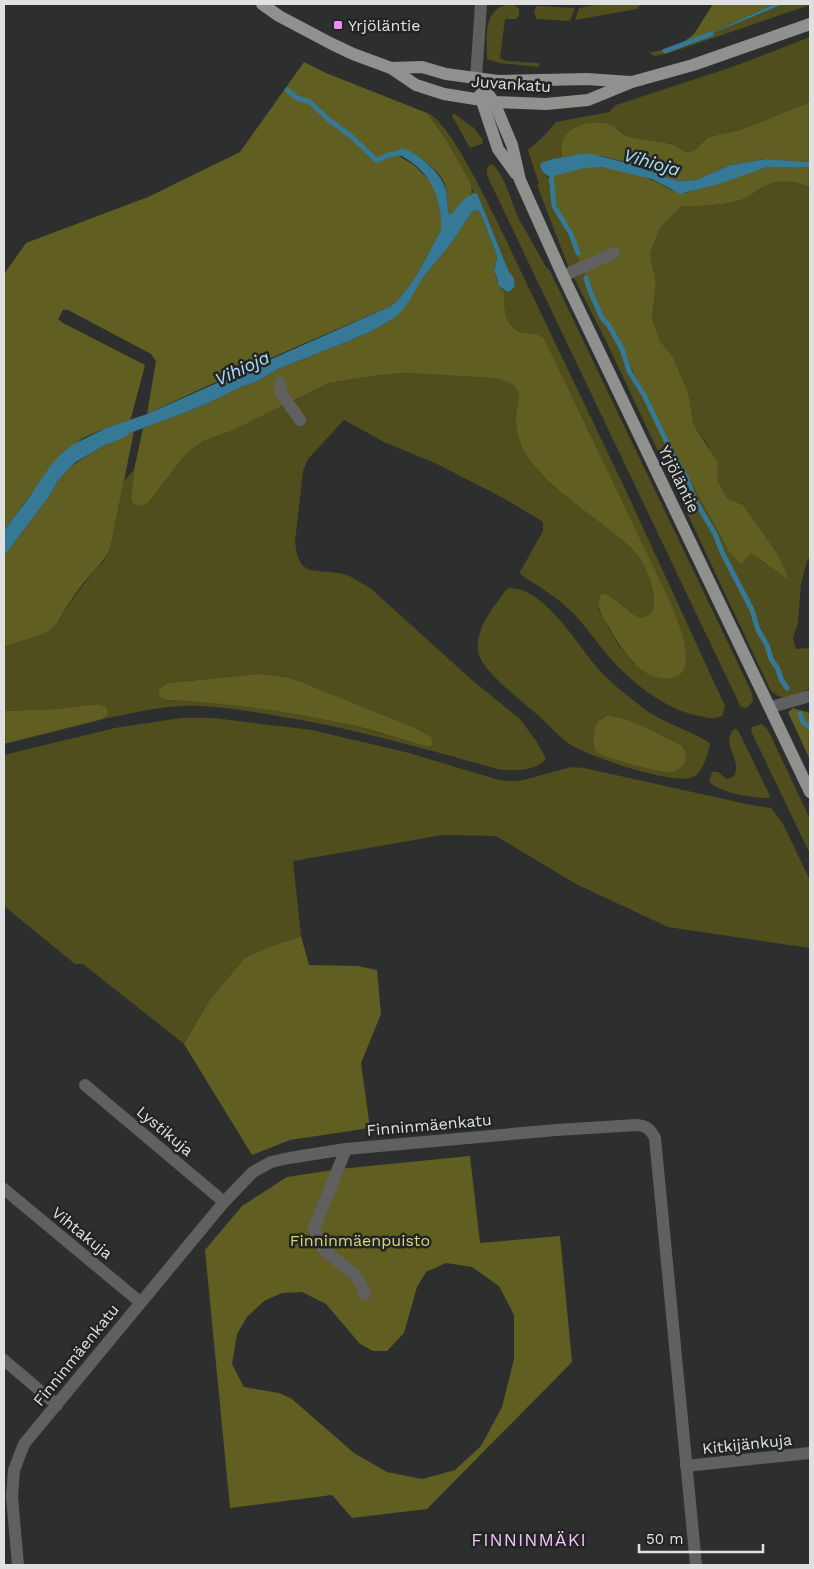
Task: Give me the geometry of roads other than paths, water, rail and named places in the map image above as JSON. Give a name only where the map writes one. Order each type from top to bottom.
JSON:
[{"type":"main road","name":"Juvankatu","points":[[262,4],[279,16],[330,43],[391,68],[416,85],[444,94],[494,102],[546,104],[588,100],[632,82],[693,65],[810,24]]},
{"type":"main road","name":"Juvankatu","points":[[391,68],[422,67],[446,74],[498,81],[587,79],[632,82]]},
{"type":"main road","name":"Yrjöläntie","points":[[476,78],[481,100],[498,149],[520,180],[563,276],[810,792]]},
{"type":"main road","name":"Yrjöläntie","points":[[476,78],[494,102],[512,144],[520,180]]},
{"type":"street","points":[[476,78],[481,4]]},
{"type":"street","points":[[563,276],[614,253]]},
{"type":"street","points":[[280,383],[281,393],[300,420]]},
{"type":"street","points":[[770,708],[810,696]]},
{"type":"street","name":"Lystikuja","points":[[85,1085],[224,1202]]},
{"type":"street","name":"Finninmäenkatu","points":[[18,1565],[8,1498],[14,1470],[24,1444],[224,1202],[253,1172],[271,1162],[346,1149],[591,1127],[637,1125],[645,1126],[655,1138],[696,1565]]},
{"type":"street","points":[[346,1149],[314,1228],[317,1239],[322,1247],[358,1278],[365,1294]]},
{"type":"street","name":"Vihtakuja","points":[[4,1189],[140,1302]]},
{"type":"street","points":[[4,1360],[57,1405]]},
{"type":"street","name":"Kitkijänkuja","points":[[686,1466],[810,1453]]},
{"type":"water","points":[[774,4],[783,4],[706,36],[707,35]]},
{"type":"water","points":[[402,148],[421,158],[439,175],[446,190],[449,214],[452,214],[470,195],[477,193],[514,280],[515,283],[511,291],[507,292],[499,286],[494,271],[497,259],[496,253],[480,212],[476,210],[472,212],[450,245],[424,276],[407,304],[391,320],[372,331],[278,369],[258,381],[202,406],[130,433],[76,462],[57,482],[50,495],[4,556],[4,530],[51,465],[72,445],[106,428],[147,414],[391,306],[399,298],[419,271],[440,232],[441,224],[438,202],[431,184],[420,169],[395,153]]},
{"type":"water","points":[[592,154],[631,164],[678,181],[696,180],[730,165],[765,159],[810,162],[810,167],[767,167],[719,184],[680,194],[652,179],[602,167],[585,168],[549,177],[540,166],[541,163],[553,159]]},
{"type":"waterway","points":[[665,51],[711,34]]},
{"type":"waterway","points":[[287,90],[297,98],[310,102],[329,120],[351,136],[376,160],[388,155],[402,153]]},
{"type":"waterway","points":[[551,172],[554,206],[571,234],[578,253]]},
{"type":"waterway","points":[[586,278],[602,318],[608,324],[622,349],[629,371],[644,395],[673,455],[686,477],[695,500],[715,534],[722,552],[752,610],[758,630],[767,645],[771,659],[787,688]]},
{"type":"waterway","points":[[800,714],[803,722],[810,727]]},
{"type":"place","name":"Yrjöläntie","points":[[338,25]]},
{"type":"district","name":"FINNINMÄKI","points":[[529,1539]]},
{"type":"water label","name":"Vihioja","points":[[652,162]]},
{"type":"water label","name":"Vihioja","points":[[242,368]]},
{"type":"park label","name":"Finninmäenpuisto","points":[[360,1240]]}]
